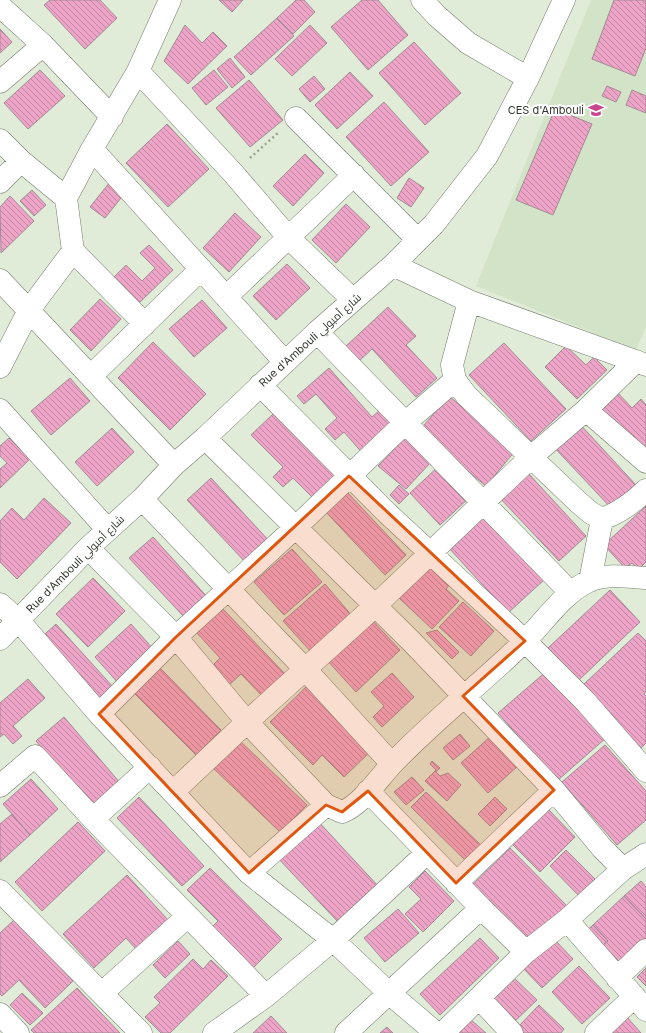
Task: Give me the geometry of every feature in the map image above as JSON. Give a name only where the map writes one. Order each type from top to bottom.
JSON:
[{"type":"street","points":[[145,324],[72,250],[66,198],[92,149],[138,71],[170,0]]},
{"type":"street","points":[[422,0],[437,16],[468,43],[528,78]]},
{"type":"street","name":"Rue d'Ambouli شارع أمبولي","points":[[0,639],[107,529],[142,499],[174,465],[205,438],[317,332],[393,265],[434,224],[487,156],[528,78],[564,0]]},
{"type":"street","points":[[0,6],[43,44],[112,117]]},
{"type":"street","points":[[0,82],[43,44]]},
{"type":"street","points":[[138,71],[233,173],[288,237],[353,300]]},
{"type":"street","points":[[296,118],[418,240]]},
{"type":"street","points":[[0,140],[21,161],[66,198]]},
{"type":"street","points":[[92,149],[285,362]]},
{"type":"street","points":[[0,182],[21,161]]},
{"type":"street","points":[[226,297],[354,175]]},
{"type":"street","points":[[0,367],[29,310],[72,250]]},
{"type":"street","points":[[173,792],[247,722],[375,606],[531,457],[641,363],[469,301],[393,265]]},
{"type":"street","points":[[91,376],[201,269]]},
{"type":"street","points":[[0,280],[174,465]]},
{"type":"street","points":[[469,301],[452,365],[455,380],[466,395],[582,506],[602,519]]},
{"type":"street","points":[[317,332],[570,592]]},
{"type":"street","points":[[99,714],[176,637],[295,528],[405,423],[455,380]]},
{"type":"street","points":[[260,385],[349,476],[525,641],[585,701],[644,767]]},
{"type":"street","points":[[0,410],[107,529]]},
{"type":"street","points":[[586,410],[646,462]]},
{"type":"street","points":[[205,438],[375,606],[463,696],[554,790],[602,848],[639,861]]},
{"type":"street","points":[[602,519],[614,514],[636,500],[646,490]]},
{"type":"street","points":[[142,499],[305,669],[392,764]]},
{"type":"street","points":[[590,581],[602,519]]},
{"type":"street","points":[[88,548],[176,637],[247,722],[326,805],[342,812],[347,810],[368,791],[392,764],[463,696],[525,641],[570,592],[590,581],[602,577],[646,578]]},
{"type":"street","points":[[0,604],[18,621],[99,714],[249,873],[333,940],[389,993],[436,1033]]},
{"type":"street","points":[[0,786],[35,756],[93,819],[266,996]]},
{"type":"street","points":[[93,819],[150,767]]},
{"type":"street","points":[[456,883],[554,790]]},
{"type":"street","points":[[368,791],[456,883],[526,952]]},
{"type":"street","points":[[249,873],[326,805]]},
{"type":"street","points":[[214,1033],[266,996],[333,940],[427,853]]},
{"type":"street","points":[[442,1033],[526,952],[639,861]]},
{"type":"street","points":[[4,904],[102,994],[141,1033]]},
{"type":"street","points":[[346,1033],[481,908]]},
{"type":"street","points":[[102,994],[188,916]]},
{"type":"street","points":[[567,920],[640,1003],[596,1033]]},
{"type":"street","points":[[617,978],[646,950]]},
{"type":"street","points":[[479,998],[512,1033]]},
{"type":"street","points":[[0,1014],[18,1033]]},
{"type":"path","points":[[233,173],[296,118]]},
{"type":"highlighted area","points":[[349,476],[525,641],[463,696],[554,790],[456,883],[368,791],[342,812],[326,805],[249,873],[99,714],[176,637]]},
{"type":"shaded area","name":"CES d'Ambouli","points":[[591,0],[646,0],[646,327],[636,350],[476,286]]},
{"type":"building","points":[[50,0],[100,0],[117,18],[85,49],[44,5]]},
{"type":"building","points":[[219,0],[243,0],[232,12]]},
{"type":"building","points":[[296,0],[304,0],[315,12],[293,34],[277,18]]},
{"type":"building","points":[[362,0],[378,0],[408,35],[368,70],[331,27]]},
{"type":"building","points":[[614,0],[646,0],[646,48],[635,76],[592,59]]},
{"type":"building","points":[[277,18],[294,36],[251,75],[234,57]]},
{"type":"building","points":[[185,25],[202,43],[213,32],[227,46],[188,84],[164,61]]},
{"type":"building","points":[[310,25],[327,43],[292,76],[275,59]]},
{"type":"building","points":[[0,29],[12,42],[0,53]]},
{"type":"building","points":[[414,42],[461,93],[425,125],[379,73]]},
{"type":"building","points":[[230,58],[245,77],[232,88],[217,69]]},
{"type":"building","points":[[40,70],[65,96],[28,129],[4,103]]},
{"type":"building","points":[[214,70],[228,87],[206,105],[192,88]]},
{"type":"building","points":[[350,72],[373,96],[337,129],[315,105]]},
{"type":"building","points":[[314,76],[325,89],[310,102],[299,89]]},
{"type":"building","points":[[249,80],[283,120],[250,147],[216,108]]},
{"type":"building","points":[[607,86],[621,92],[616,102],[602,96]]},
{"type":"building","points":[[632,90],[646,96],[646,113],[626,105]]},
{"type":"building","points":[[384,102],[429,152],[391,186],[346,137]]},
{"type":"building","points":[[555,109],[592,124],[553,215],[516,200]]},
{"type":"building","points":[[167,124],[209,169],[168,207],[126,163]]},
{"type":"building","points":[[305,154],[324,173],[293,206],[273,186]]},
{"type":"building","points":[[409,178],[424,188],[411,207],[397,198]]},
{"type":"building","points":[[110,182],[125,193],[105,218],[90,207]]},
{"type":"building","points":[[32,190],[46,205],[34,216],[20,201]]},
{"type":"building","points":[[10,196],[34,221],[1,253],[0,207]]},
{"type":"building","points":[[346,204],[370,227],[336,263],[312,240]]},
{"type":"building","points":[[235,213],[261,237],[229,272],[203,248]]},
{"type":"building","points":[[149,245],[173,270],[136,306],[111,280],[126,265],[142,281],[155,268],[140,253]]},
{"type":"building","points":[[287,264],[310,288],[276,320],[253,296]]},
{"type":"building","points":[[100,299],[121,319],[91,351],[70,330]]},
{"type":"building","points":[[202,300],[227,328],[194,357],[169,329]]},
{"type":"building","points":[[388,307],[416,336],[406,345],[437,378],[416,397],[372,349],[359,361],[345,347]]},
{"type":"building","points":[[153,342],[206,394],[170,430],[118,378]]},
{"type":"building","points":[[504,343],[566,409],[531,441],[469,375]]},
{"type":"building","points":[[566,346],[586,365],[594,357],[607,370],[577,399],[545,367]]},
{"type":"building","points":[[329,368],[372,417],[380,410],[395,428],[364,455],[344,432],[335,440],[325,429],[337,418],[316,394],[304,404],[297,396]]},
{"type":"building","points":[[70,378],[90,401],[51,435],[31,411]]},
{"type":"building","points":[[617,392],[632,408],[641,399],[646,405],[646,454],[600,408]]},
{"type":"building","points":[[449,396],[515,451],[486,486],[419,431]]},
{"type":"building","points":[[273,414],[336,477],[314,499],[293,478],[283,487],[273,477],[283,467],[251,435]]},
{"type":"building","points":[[577,421],[636,485],[611,508],[551,444]]},
{"type":"building","points":[[112,428],[134,452],[97,486],[75,462]]},
{"type":"building","points":[[406,437],[432,461],[406,489],[378,466]]},
{"type":"building","points":[[9,438],[30,459],[0,488],[0,469],[7,463],[0,456],[0,446]]},
{"type":"building","points":[[440,465],[470,497],[440,525],[410,493]]},
{"type":"building","points":[[527,472],[586,536],[559,561],[499,497]]},
{"type":"building","points":[[211,478],[271,543],[247,564],[187,500]]},
{"type":"building","points":[[399,485],[409,494],[399,504],[390,495]]},
{"type":"building","points":[[346,491],[406,555],[385,575],[325,511]]},
{"type":"building","points":[[44,498],[71,523],[17,579],[0,562],[0,521],[12,508],[24,520]]},
{"type":"building","points":[[646,506],[646,562],[638,570],[632,563],[625,568],[604,545]]},
{"type":"building","points":[[486,515],[545,579],[508,613],[449,548]]},
{"type":"building","points":[[153,537],[209,599],[186,619],[129,558]]},
{"type":"building","points":[[292,549],[322,582],[284,615],[254,582]]},
{"type":"building","points":[[431,562],[452,582],[446,589],[459,601],[432,629],[398,597]]},
{"type":"building","points":[[93,578],[125,611],[88,647],[56,614]]},
{"type":"building","points":[[325,584],[353,617],[312,653],[283,621]]},
{"type":"building","points":[[610,590],[640,622],[579,680],[548,648]]},
{"type":"building","points":[[463,602],[494,631],[471,656],[439,627]]},
{"type":"building","points":[[222,608],[287,676],[264,698],[241,674],[228,686],[211,667],[220,658],[196,632]]},
{"type":"building","points":[[369,617],[400,650],[356,692],[325,658]]},
{"type":"building","points":[[56,624],[114,688],[101,699],[44,635]]},
{"type":"building","points":[[131,624],[155,651],[119,684],[95,657]]},
{"type":"building","points":[[437,630],[459,652],[452,659],[426,633]]},
{"type":"building","points":[[638,633],[646,641],[646,691],[644,694],[646,696],[646,743],[641,748],[582,686]]},
{"type":"building","points":[[158,666],[221,730],[196,755],[132,691]]},
{"type":"building","points":[[548,670],[607,737],[557,781],[498,713]]},
{"type":"building","points":[[392,673],[414,697],[382,727],[373,717],[384,706],[371,692]]},
{"type":"building","points":[[28,679],[45,698],[13,726],[22,736],[13,744],[4,734],[0,737],[0,703]]},
{"type":"building","points":[[307,686],[371,751],[344,777],[322,755],[313,765],[270,722]]},
{"type":"building","points":[[64,717],[121,784],[93,808],[36,741]]},
{"type":"building","points":[[460,734],[470,746],[453,760],[443,748]]},
{"type":"building","points":[[492,735],[519,765],[488,793],[461,763]]},
{"type":"building","points":[[240,741],[307,805],[280,832],[213,768]]},
{"type":"building","points":[[605,745],[646,791],[646,820],[617,845],[562,782]]},
{"type":"building","points":[[432,761],[440,768],[436,772],[440,776],[448,773],[461,785],[447,801],[425,781],[436,770],[430,764]]},
{"type":"building","points":[[412,777],[424,790],[406,805],[394,792]]},
{"type":"building","points":[[31,779],[58,809],[30,835],[3,804]]},
{"type":"building","points":[[426,792],[484,848],[469,864],[411,807]]},
{"type":"building","points":[[139,797],[204,866],[182,886],[117,818]]},
{"type":"building","points":[[495,797],[507,809],[490,826],[478,814]]},
{"type":"building","points":[[548,809],[575,837],[540,872],[512,844]]},
{"type":"building","points":[[12,814],[30,835],[0,862],[0,824]]},
{"type":"building","points":[[316,819],[379,887],[339,923],[276,856]]},
{"type":"building","points":[[78,822],[105,851],[42,911],[15,882]]},
{"type":"building","points":[[510,848],[570,909],[531,947],[471,886]]},
{"type":"building","points":[[566,850],[595,879],[578,895],[550,866]]},
{"type":"building","points":[[210,868],[282,939],[251,970],[210,929],[218,921],[187,890]]},
{"type":"building","points":[[425,871],[454,901],[423,932],[405,914],[421,899],[409,887]]},
{"type":"building","points":[[127,875],[168,920],[136,949],[126,938],[94,968],[63,934]]},
{"type":"building","points":[[641,881],[646,887],[646,919],[624,896]]},
{"type":"building","points":[[624,896],[646,919],[646,938],[620,963],[603,945],[608,941],[593,925]]},
{"type":"building","points":[[398,909],[419,933],[385,962],[364,938]]},
{"type":"building","points":[[15,919],[73,981],[45,1008],[19,980],[2,996],[0,994],[0,933]]},
{"type":"building","points":[[593,925],[608,941],[603,945],[585,932]]},
{"type":"building","points":[[480,938],[499,958],[440,1015],[420,994]]},
{"type":"building","points":[[554,939],[573,959],[542,988],[523,968]]},
{"type":"building","points":[[178,941],[190,954],[165,978],[153,965]]},
{"type":"building","points":[[193,959],[203,969],[211,960],[228,976],[170,1033],[161,1033],[145,1017],[160,1003],[154,997]]},
{"type":"building","points":[[579,966],[610,998],[582,1024],[552,992]]},
{"type":"building","points":[[646,968],[646,986],[637,977]]},
{"type":"building","points":[[511,975],[537,1000],[512,1024],[486,999]]},
{"type":"building","points":[[77,988],[120,1033],[34,1033],[31,1030]]},
{"type":"building","points":[[22,993],[43,1013],[30,1025],[10,1005]]},
{"type":"building","points":[[539,1005],[564,1029],[561,1033],[522,1033],[517,1028]]},
{"type":"building","points":[[271,1016],[287,1033],[253,1033]]},
{"type":"building","points":[[626,1016],[641,1033],[606,1033]]},
{"type":"building","points":[[470,1019],[486,1033],[457,1033]]},
{"type":"building","points":[[387,1027],[393,1033],[380,1033]]},
{"type":"place","name":"CES d'Ambouli","points":[[596,110]]}]
